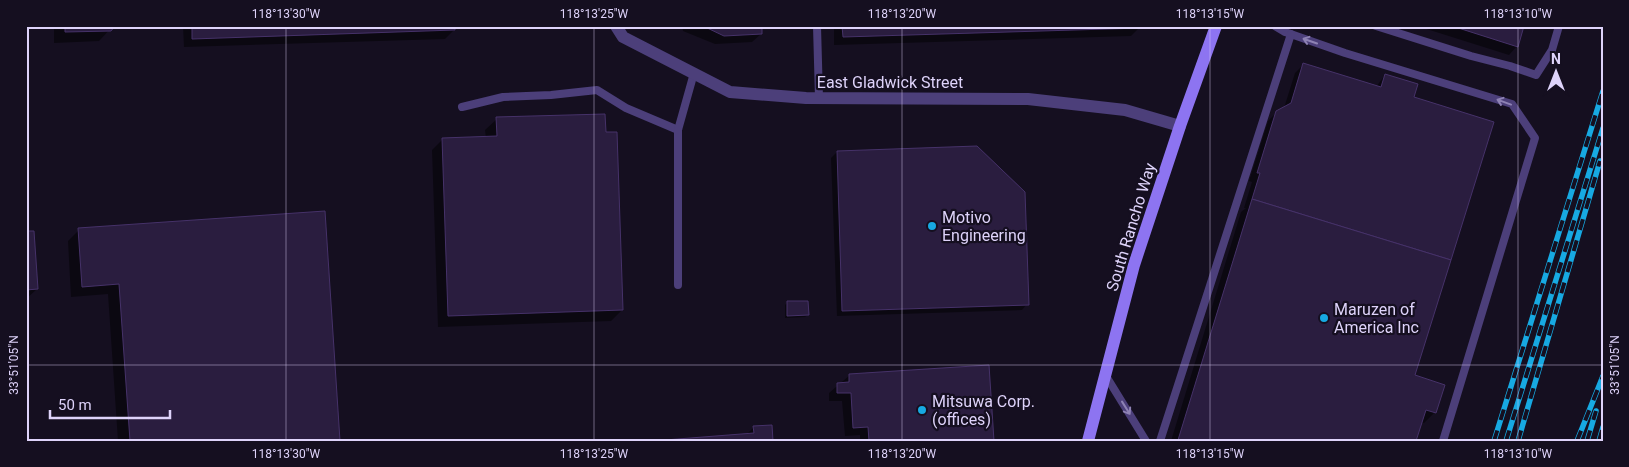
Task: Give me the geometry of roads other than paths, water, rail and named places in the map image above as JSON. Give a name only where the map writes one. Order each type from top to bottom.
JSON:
[{"type":"street","name":"East Gladwick Street","points":[[616,26],[623,37],[730,92],[819,98],[1028,99],[1125,110],[1180,126]]},
{"type":"street","name":"South Rancho Way","points":[[1088,441],[1134,265],[1180,126],[1216,26]]},
{"type":"lane","points":[[817,26],[819,98]]},
{"type":"lane","points":[[1275,26],[1291,34],[1346,53],[1512,104],[1535,138],[1443,441]]},
{"type":"lane","points":[[1376,26],[1536,75],[1552,50],[1559,26]]},
{"type":"lane","points":[[1160,441],[1291,34]]},
{"type":"lane","points":[[678,285],[678,130],[694,73]]},
{"type":"lane","points":[[462,107],[503,97],[597,90],[626,108],[678,130]]},
{"type":"lane","points":[[1106,376],[1146,441]]},
{"type":"railway","points":[[1494,441],[1603,91]]},
{"type":"railway","points":[[1506,441],[1603,128]]},
{"type":"railway","points":[[1518,441],[1600,161]]},
{"type":"railway","points":[[1577,441],[1603,376]]},
{"type":"railway","points":[[1587,441],[1596,411]]},
{"type":"railway","points":[[1599,441],[1603,427]]},
{"type":"place","name":"Motivo Engineering","points":[[932,226]]},
{"type":"place","name":"Maruzen of America Inc","points":[[1324,318]]},
{"type":"place","name":"Mitsuwa Corp. (offices)","points":[[922,410]]}]
